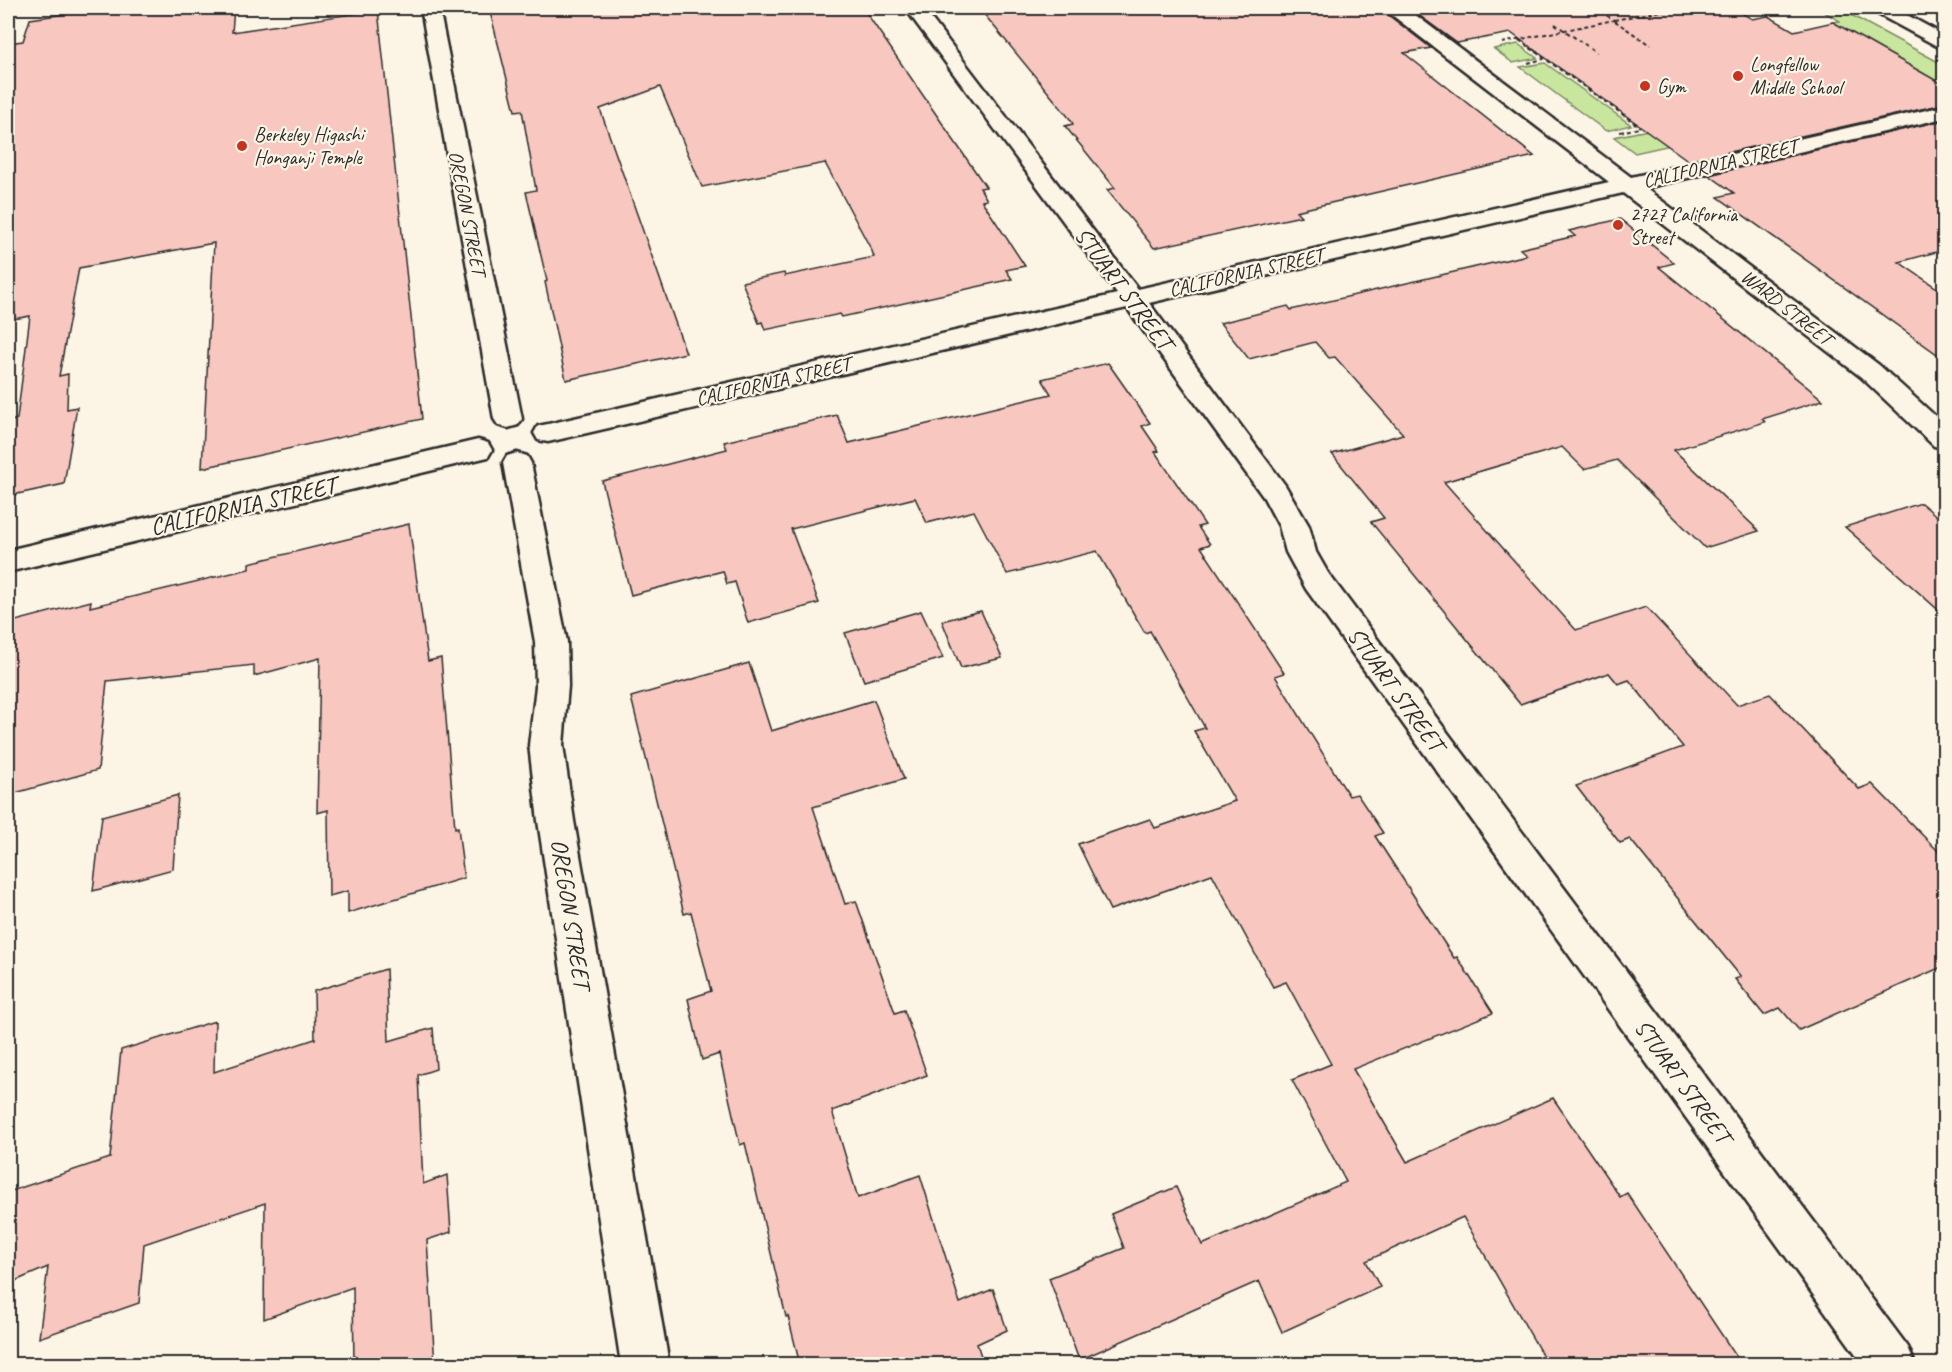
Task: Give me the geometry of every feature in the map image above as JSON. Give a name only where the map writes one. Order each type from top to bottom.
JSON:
[{"type":"street","name":"OREGON STREET","points":[[430,8],[508,418]]},
{"type":"street","name":"STUART STREET","points":[[914,8],[1275,492],[1294,526],[1301,552],[1317,581],[1891,1365]]},
{"type":"street","name":"WARD STREET","points":[[1395,8],[1870,371],[1944,439]]},
{"type":"street","points":[[1881,8],[1944,42]]},
{"type":"street","name":"CALIFORNIA STREET","points":[[548,433],[1944,112]]},
{"type":"street","points":[[508,418],[530,418],[546,426],[548,433],[548,440],[544,448],[527,460],[517,463],[495,464],[480,456],[477,450],[481,435],[498,422],[508,418]]},
{"type":"street","name":"CALIFORNIA STREET","points":[[8,561],[477,450]]},
{"type":"street","name":"OREGON STREET","points":[[517,463],[551,642],[552,686],[546,746],[556,821],[645,1365]]},
{"type":"path","points":[[1344,9],[1354,8]]},
{"type":"path","points":[[1595,8],[1650,45]]},
{"type":"path","points":[[1524,38],[1676,8]]},
{"type":"path","points":[[1554,24],[1596,52]]},
{"type":"path","points":[[1518,40],[1640,128]]},
{"type":"green space","points":[[1817,8],[1838,8],[1944,65],[1944,84],[1635,153],[1614,137],[1924,74],[1833,22],[1840,21]]},
{"type":"green space","points":[[1518,44],[1537,58],[1513,63],[1494,49]]},
{"type":"green space","points":[[1545,63],[1631,125],[1606,131],[1520,67]]},
{"type":"building","points":[[108,8],[234,8],[232,32],[378,10],[422,419],[202,468],[214,243],[79,268],[59,376],[68,374],[67,409],[77,407],[64,484],[8,496],[8,422],[17,419],[30,316],[8,320],[8,43],[23,41],[30,19]]},
{"type":"building","points":[[489,8],[863,8],[986,187],[980,188],[987,200],[982,201],[1025,266],[1006,270],[1012,279],[842,317],[840,314],[765,330],[762,322],[759,323],[742,282],[784,273],[785,276],[874,257],[872,251],[825,163],[702,187],[660,87],[600,109],[686,353],[566,380],[545,282],[547,281],[526,192],[536,190],[522,110],[515,111]]},
{"type":"building","points":[[979,8],[1384,8],[1387,14],[1431,48],[1404,53],[1534,156],[1296,211],[1301,216],[1154,248],[1107,190],[1115,188],[1065,126],[1073,124],[1070,119]]},
{"type":"building","name":"Longfellow Middle School","points":[[1409,8],[1733,8],[1752,19],[1768,16],[1794,31],[1833,22],[1944,85],[1944,104],[1689,161],[1511,33],[1457,43]]},
{"type":"building","points":[[1944,120],[1944,250],[1899,262],[1944,293],[1944,359],[1718,197],[1734,193],[1709,175]]},
{"type":"building","points":[[1620,219],[1674,263],[1659,267],[1823,400],[1762,419],[1765,422],[1674,450],[1759,531],[1705,548],[1617,460],[1584,469],[1562,447],[1444,482],[1576,630],[1646,607],[1737,705],[1770,694],[1859,789],[1872,784],[1944,857],[1944,966],[1799,1030],[1780,1008],[1764,1015],[1735,979],[1741,977],[1630,839],[1620,843],[1576,786],[1683,747],[1629,680],[1618,684],[1609,673],[1520,704],[1371,522],[1384,518],[1332,454],[1403,434],[1335,357],[1329,358],[1315,342],[1249,359],[1220,323],[1288,306],[1291,310],[1527,255],[1520,249],[1575,236],[1569,231]]},
{"type":"building","points":[[1108,363],[1150,423],[1142,426],[1159,451],[1155,452],[1205,525],[1198,527],[1210,544],[1201,547],[1284,673],[1275,676],[1349,796],[1357,794],[1383,833],[1375,836],[1454,958],[1457,957],[1493,1013],[1353,1069],[1407,1162],[1553,1098],[1620,1197],[1627,1193],[1742,1365],[1548,1365],[1463,1217],[1366,1261],[1380,1287],[1282,1332],[1259,1281],[1079,1360],[1049,1278],[1124,1248],[1111,1214],[1176,1187],[1202,1245],[1346,1182],[1292,1080],[1331,1064],[1286,982],[1273,987],[1212,874],[1110,910],[1078,844],[1150,819],[1155,828],[1235,801],[1194,731],[1205,728],[1150,631],[1145,633],[1097,551],[1007,574],[974,511],[927,523],[915,498],[791,529],[819,603],[748,623],[735,582],[727,584],[723,571],[631,595],[602,481],[727,449],[724,442],[837,415],[849,443],[1051,394],[1042,379]]},
{"type":"building","points":[[1921,503],[1944,522],[1944,615],[1845,527]]},
{"type":"building","points":[[409,524],[428,661],[441,658],[455,828],[458,827],[464,878],[348,913],[348,891],[329,896],[328,810],[317,813],[320,658],[254,676],[254,665],[107,681],[98,770],[8,795],[8,623],[91,601],[90,607],[249,569],[249,563]]},
{"type":"building","points":[[921,611],[943,658],[864,681],[845,633]]},
{"type":"building","points":[[981,611],[1002,658],[961,668],[942,621]]},
{"type":"building","points":[[749,663],[771,731],[874,700],[904,779],[813,807],[845,904],[856,901],[895,1013],[904,1010],[927,1075],[832,1111],[858,1198],[920,1175],[960,1303],[993,1289],[1007,1330],[977,1344],[984,1365],[800,1365],[788,1316],[786,1317],[745,1143],[740,1145],[719,1054],[702,1060],[688,999],[711,991],[691,912],[684,914],[631,697]]},
{"type":"building","points":[[178,795],[173,869],[93,891],[102,816]]},
{"type":"building","points":[[386,969],[389,1041],[433,1028],[436,1069],[418,1075],[423,1184],[447,1175],[451,1232],[427,1240],[435,1365],[354,1365],[353,1287],[264,1319],[265,1203],[144,1244],[139,1303],[39,1338],[48,1267],[8,1284],[8,1192],[110,1158],[121,1050],[215,1021],[214,1072],[315,1039],[314,991]]},
{"type":"place","name":"Longfellow Middle School","points":[[1738,76]]},
{"type":"place","name":"Gym","points":[[1645,86]]},
{"type":"place","name":"Berkeley Higashi Honganji Temple","points":[[242,146]]},
{"type":"place","name":"2727 California Street","points":[[1618,225]]}]
